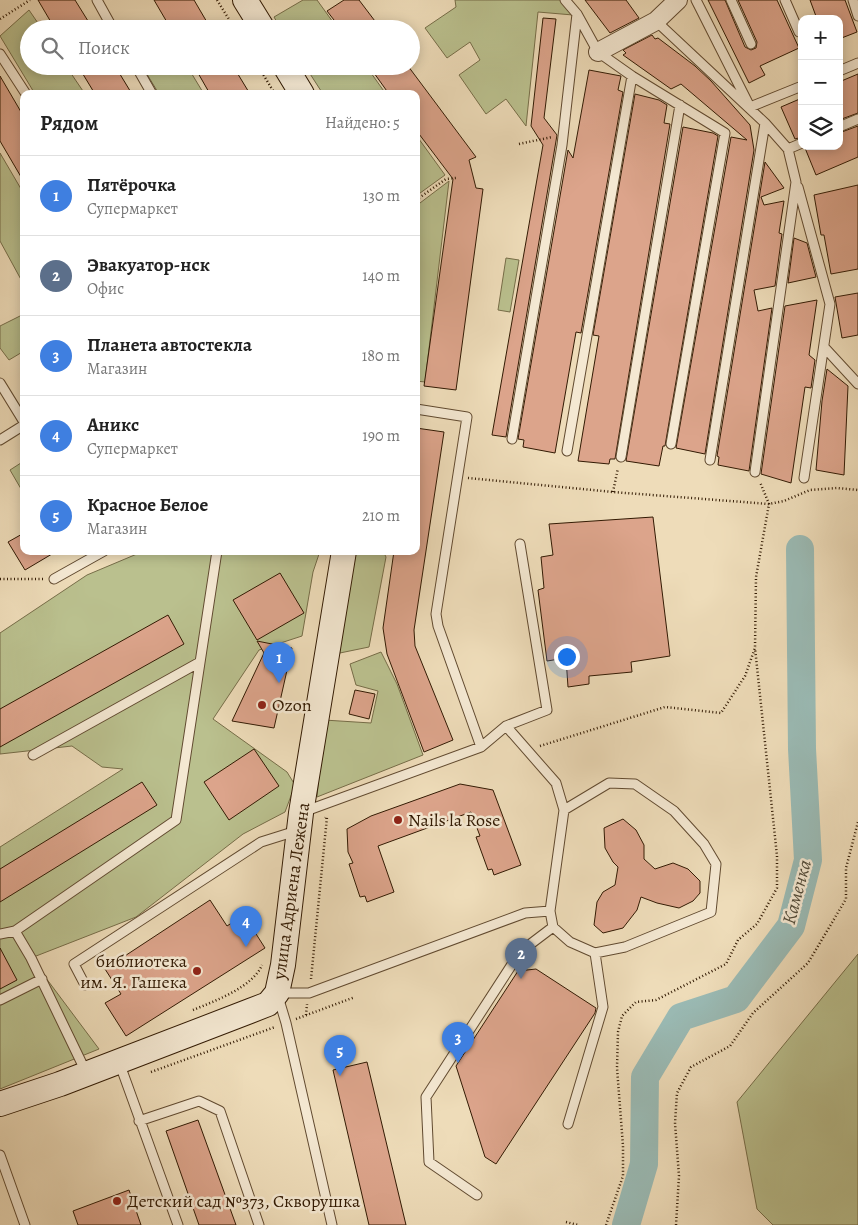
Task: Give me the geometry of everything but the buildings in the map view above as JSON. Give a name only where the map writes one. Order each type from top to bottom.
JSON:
[{"type":"street","points":[[245,0],[257,20]]},
{"type":"street","points":[[598,52],[656,21],[678,0]]},
{"type":"street","points":[[290,75],[300,90]]},
{"type":"street","name":"улица Адриена Лежена","points":[[0,1104],[87,1074],[268,1004],[277,993],[307,820],[343,555]]},
{"type":"lane","points":[[96,0],[108,20]]},
{"type":"lane","points":[[565,0],[577,14],[598,52],[632,76],[725,133],[671,444]]},
{"type":"lane","points":[[696,0],[750,107]]},
{"type":"lane","points":[[731,0],[751,44]]},
{"type":"lane","points":[[785,0],[798,30]]},
{"type":"lane","points":[[853,0],[858,16]]},
{"type":"lane","points":[[512,439],[563,135],[577,14]]},
{"type":"lane","points":[[656,21],[750,107],[788,149],[830,304],[804,478]]},
{"type":"lane","points":[[0,54],[23,90]]},
{"type":"lane","points":[[843,69],[858,63]]},
{"type":"lane","points":[[141,75],[150,90]]},
{"type":"lane","points":[[567,451],[632,76]]},
{"type":"lane","points":[[750,107],[798,88]]},
{"type":"lane","points":[[621,457],[680,104]]},
{"type":"lane","points":[[843,125],[858,119]]},
{"type":"lane","points":[[710,460],[765,122]]},
{"type":"lane","points":[[788,149],[798,145]]},
{"type":"lane","points":[[755,472],[796,182]]},
{"type":"lane","points":[[824,346],[858,384]]},
{"type":"lane","points":[[0,383],[20,416]]},
{"type":"lane","points":[[420,410],[467,418],[456,477],[436,614],[438,626],[480,747]]},
{"type":"lane","points":[[0,440],[20,426]]},
{"type":"lane","points":[[86,986],[74,964],[261,842],[307,820],[480,747],[506,726],[548,710],[520,544]]},
{"type":"lane","points":[[54,579],[97,555]]},
{"type":"lane","points":[[0,934],[15,932],[176,820],[216,555]]},
{"type":"lane","points":[[33,755],[200,662]]},
{"type":"lane","points":[[506,726],[556,782],[564,810],[550,911],[553,927],[570,942],[595,953],[625,947],[711,912],[716,864],[704,844],[674,810],[635,784],[609,783],[564,810]]},
{"type":"lane","points":[[332,1225],[286,1023],[277,993],[309,993],[525,912],[550,911]]},
{"type":"lane","points":[[476,1196],[429,1162],[426,1098],[520,952],[553,927]]},
{"type":"lane","points":[[15,932],[42,979],[87,1074]]},
{"type":"lane","points":[[568,1124],[603,1007],[595,953]]},
{"type":"lane","points":[[0,1000],[42,979]]},
{"type":"lane","points":[[118,1062],[178,1225]]},
{"type":"lane","points":[[139,1121],[199,1101],[220,1111],[259,1225]]},
{"type":"lane","points":[[0,1155],[25,1225]]},
{"type":"path","points":[[0,19],[30,0]]},
{"type":"path","points":[[217,0],[229,20]]},
{"type":"path","points":[[264,75],[273,90]]},
{"type":"path","points":[[518,144],[563,135]]},
{"type":"path","points":[[420,197],[446,179],[456,178]]},
{"type":"path","points":[[612,492],[621,457]]},
{"type":"path","points":[[606,1225],[623,1176],[623,1146],[617,1068],[618,1032],[622,1016],[636,1002],[656,1000],[726,964],[738,940],[756,924],[777,888],[777,856],[755,648],[756,577],[769,504],[755,472]]},
{"type":"path","points":[[456,477],[612,492],[769,504],[784,501],[810,490],[837,488],[858,490]]},
{"type":"path","points":[[0,580],[54,579]]},
{"type":"path","points":[[526,750],[665,707],[722,713],[745,676],[755,648]]},
{"type":"path","points":[[307,820],[327,818],[310,981]]},
{"type":"path","points":[[676,1225],[679,1176],[675,1123],[677,1093],[690,1067],[730,1046],[753,1013],[808,963],[846,899],[846,868],[858,822]]},
{"type":"path","points":[[296,1019],[356,997]]},
{"type":"path","points":[[306,1015],[307,1004]]},
{"type":"path","points":[[566,1222],[578,1225]]},
{"type":"green space","points":[[303,0],[317,0],[331,20],[276,20],[274,17]]},
{"type":"green space","points":[[455,0],[562,0],[573,15],[538,12],[526,126],[506,99],[486,114],[459,75],[480,60],[470,42],[447,58],[425,28],[456,7]]},
{"type":"green space","points":[[29,10],[36,20],[20,20],[20,69],[0,36]]},
{"type":"green space","points":[[24,75],[72,75],[82,90],[33,90]]},
{"type":"green space","points":[[147,75],[192,75],[202,90],[157,90]]},
{"type":"green space","points":[[311,75],[372,75],[383,90],[320,90]]},
{"type":"green space","points":[[420,141],[445,175],[420,193]]},
{"type":"green space","points":[[0,153],[20,187],[20,278],[0,241]]},
{"type":"green space","points":[[449,181],[425,382],[420,381],[420,203]]},
{"type":"green space","points":[[506,258],[519,260],[510,312],[498,310]]},
{"type":"green space","points":[[20,316],[20,353],[9,360],[0,348],[0,326]]},
{"type":"green space","points":[[20,464],[20,487],[10,470]]},
{"type":"green space","points":[[134,555],[319,555],[313,572],[302,636],[259,650],[213,719],[287,772],[295,785],[285,812],[243,834],[136,917],[31,958],[99,1049],[0,1089],[0,847],[123,769],[102,767],[72,746],[0,754],[0,633],[87,575]]},
{"type":"green space","points":[[351,555],[385,555],[369,647],[335,654]]},
{"type":"green space","points":[[381,652],[397,684],[423,755],[317,797],[324,720],[371,723],[378,691],[356,685],[350,664]]},
{"type":"green space","points":[[858,954],[858,1225],[773,1225],[757,1209],[737,1102]]},
{"type":"waterway","name":"Каменка","points":[[626,1225],[644,1164],[645,1077],[681,1017],[736,999],[791,926],[808,860],[802,749],[800,549]]},
{"type":"place","name":"Пятёрочка","points":[[279,683]]},
{"type":"place","name":"Ozon","points":[[262,705]]},
{"type":"place","name":"Nails la Rose","points":[[398,820]]},
{"type":"place","name":"Аникс","points":[[246,947]]},
{"type":"place","name":"библиотека им. Я. Гашека","points":[[197,971]]},
{"type":"place","name":"Эвакуатор-нск","points":[[521,979]]},
{"type":"place","name":"Планета автостекла","points":[[458,1063]]},
{"type":"place","name":"Красное Белое","points":[[340,1076]]},
{"type":"place","name":"Детский сад №373, Скворушка","points":[[117,1201]]}]
